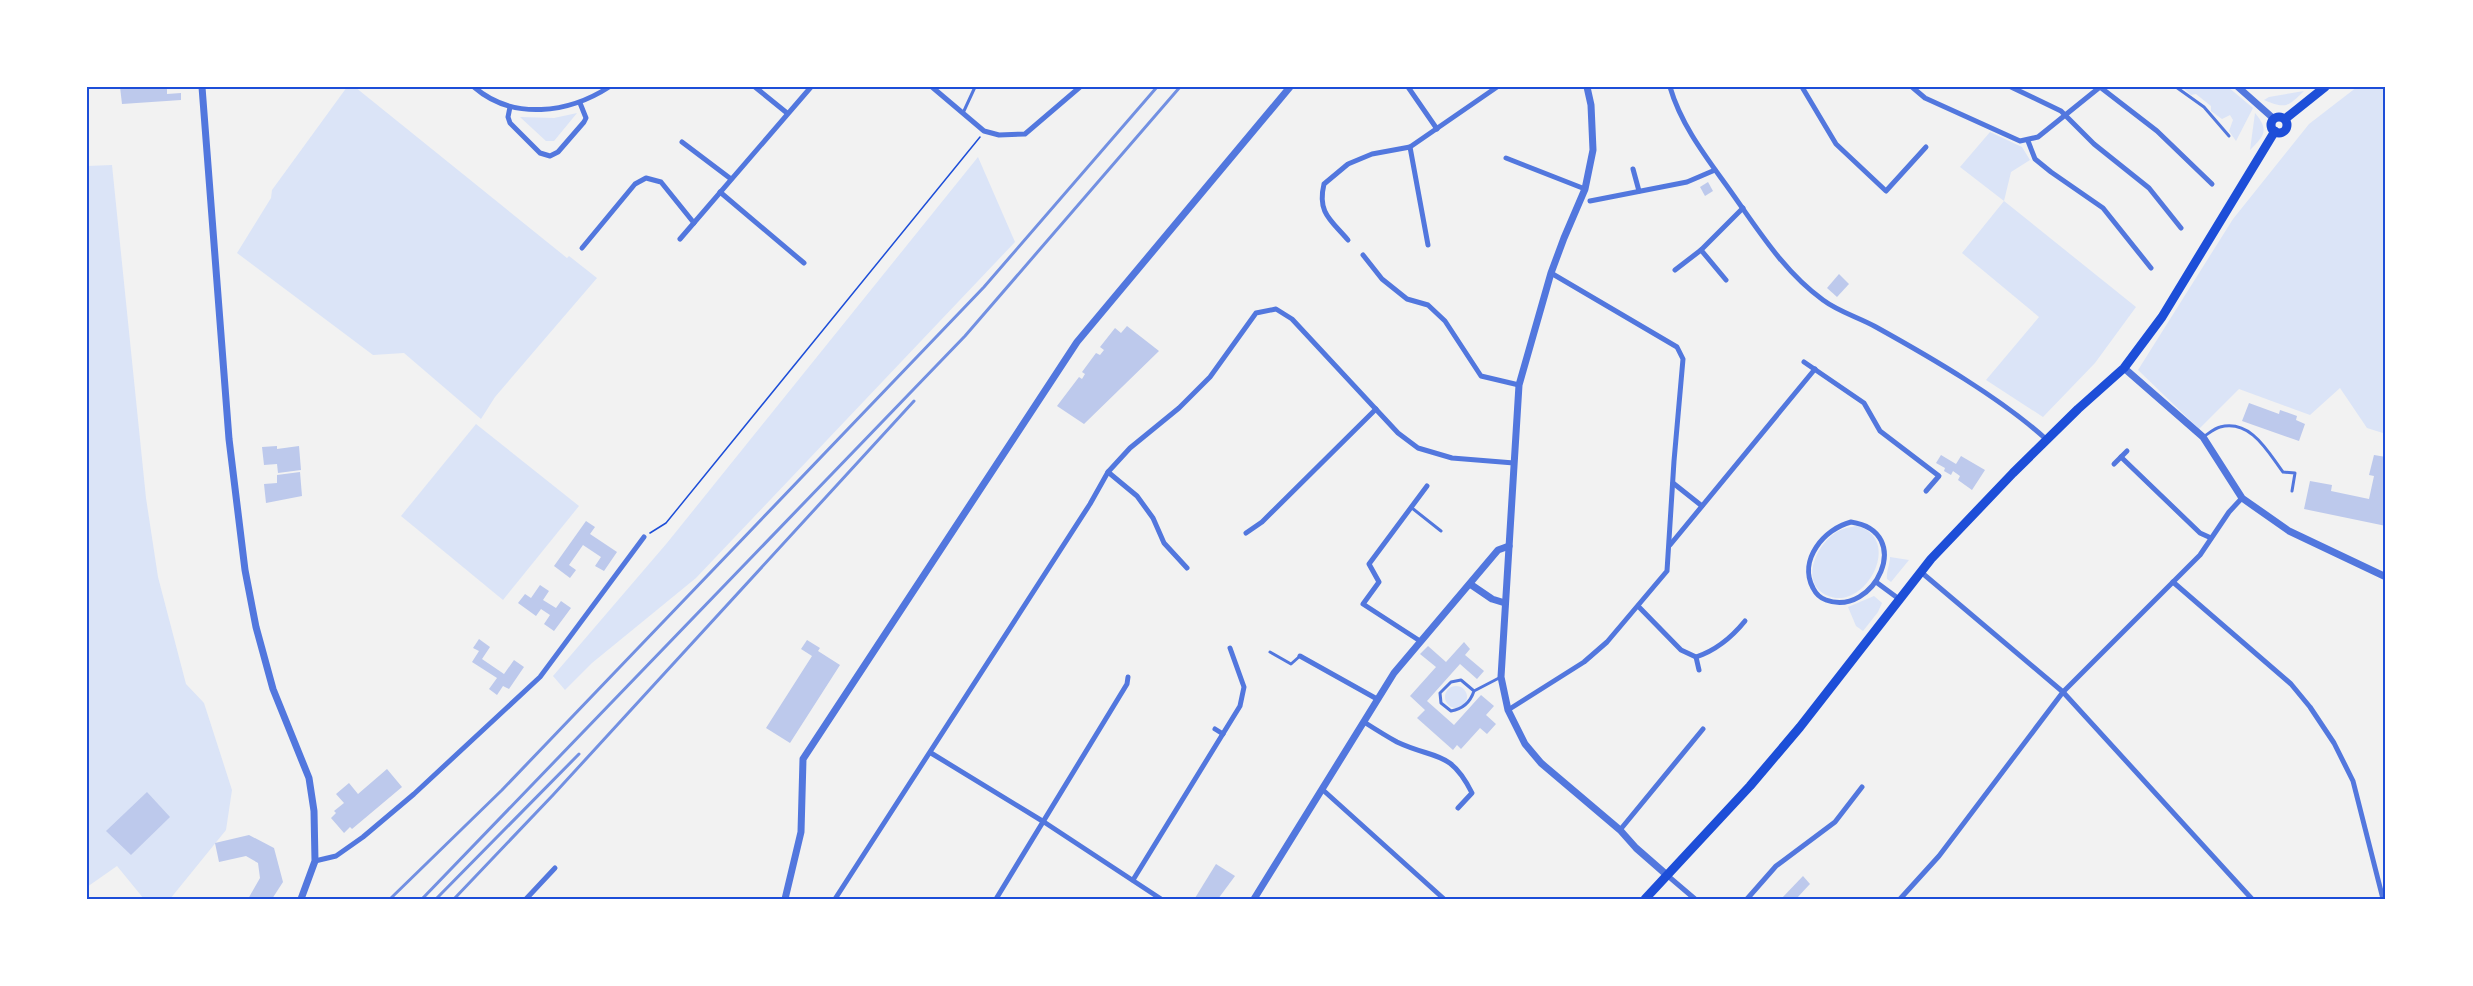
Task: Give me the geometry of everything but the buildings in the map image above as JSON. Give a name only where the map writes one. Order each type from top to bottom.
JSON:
[{"type":"main road","points":[[2285,119],[2325,87]]},
{"type":"main road","points":[[2275,131],[2272,127],[2274,119],[2280,117],[2285,119]]},
{"type":"main road","points":[[2275,131],[2283,132],[2286,129],[2285,119]]},
{"type":"main road","points":[[1645,899],[1793,736],[1899,599],[1974,513],[2124,368],[2162,317],[2275,131]]},
{"type":"street","points":[[202,87],[229,439],[245,570],[256,627],[273,689],[309,778],[314,812],[315,861],[300,899]]},
{"type":"street","points":[[474,87],[482,95],[510,107],[548,110],[580,103],[609,87]]},
{"type":"street","points":[[755,87],[787,113]]},
{"type":"street","points":[[680,239],[811,87]]},
{"type":"street","points":[[932,87],[984,131],[999,135],[1025,134],[1080,87]]},
{"type":"street","points":[[785,899],[801,832],[803,759],[1077,342],[1290,87]]},
{"type":"street","points":[[1408,87],[1437,129]]},
{"type":"street","points":[[1348,240],[1325,214],[1322,204],[1324,184],[1348,164],[1372,154],[1410,147],[1497,87]]},
{"type":"street","points":[[1587,87],[1591,105],[1593,150],[1585,189],[1551,273],[1519,385],[1501,678],[1508,710],[1525,744],[1541,764],[1620,830],[1636,848],[1695,899]]},
{"type":"street","points":[[1670,87],[1690,134],[1776,255],[1805,285],[1842,312],[1873,325],[1950,372],[2015,415],[2047,440]]},
{"type":"street","points":[[1802,87],[1836,144],[1886,192],[1926,147]]},
{"type":"street","points":[[1912,87],[1925,98],[2020,141],[2038,137],[2100,87],[2157,131],[2212,184]]},
{"type":"street","points":[[2011,87],[2061,111],[2094,144],[2149,188],[2181,228]]},
{"type":"street","points":[[2238,87],[2274,119]]},
{"type":"street","points":[[510,107],[508,117],[510,123],[540,153],[549,156],[558,152],[584,122],[586,118],[580,103]]},
{"type":"street","points":[[2028,141],[2035,159],[2103,208],[2151,268]]},
{"type":"street","points":[[682,142],[731,180]]},
{"type":"street","points":[[1410,147],[1428,245]]},
{"type":"street","points":[[1506,158],[1585,189]]},
{"type":"street","points":[[1633,169],[1639,191]]},
{"type":"street","points":[[1590,201],[1686,182],[1715,170]]},
{"type":"street","points":[[582,248],[635,184],[646,178],[661,182],[694,223]]},
{"type":"street","points":[[720,192],[804,263]]},
{"type":"street","points":[[1675,270],[1701,250],[1743,208]]},
{"type":"street","points":[[1701,250],[1726,280]]},
{"type":"street","points":[[1363,255],[1382,279],[1407,299],[1428,305],[1445,321],[1481,376],[1519,385]]},
{"type":"street","points":[[1508,710],[1584,662],[1607,642],[1667,571],[1670,545],[1683,359],[1677,347],[1551,273]]},
{"type":"street","points":[[835,899],[1084,514],[1108,472],[1130,448],[1179,408],[1210,377],[1256,314],[1276,309],[1292,319],[1398,433],[1418,448],[1452,458],[1514,464]]},
{"type":"street","points":[[1804,362],[1864,403],[1880,431],[1939,476],[1926,491]]},
{"type":"street","points":[[2124,368],[2203,437],[2242,498],[2289,531],[2386,577]]},
{"type":"street","points":[[1670,545],[1815,369]]},
{"type":"street","points":[[1246,533],[1262,522],[1376,409]]},
{"type":"street","points":[[2114,464],[2127,451]]},
{"type":"street","points":[[2121,457],[2200,533],[2211,538]]},
{"type":"street","points":[[1108,472],[1137,496],[1153,518],[1164,543],[1187,568]]},
{"type":"street","points":[[1673,483],[1702,506]]},
{"type":"street","points":[[1420,641],[1363,604],[1379,582],[1369,564],[1426,486]]},
{"type":"street","points":[[1900,899],[1939,856],[2063,692],[2200,555],[2229,512],[2242,498]]},
{"type":"street","points":[[1851,522],[1860,524],[1874,530],[1883,546],[1883,564],[1876,582],[1858,597],[1836,603],[1821,598],[1815,592],[1810,582],[1808,566],[1816,548],[1831,531],[1851,522]]},
{"type":"street","points":[[315,861],[336,856],[363,837],[414,794],[540,677],[644,537]]},
{"type":"street","points":[[1254,899],[1377,699],[1420,641],[1498,550],[1509,546]]},
{"type":"street","points":[[1921,572],[2063,692],[2252,899]]},
{"type":"street","points":[[1876,582],[1899,599]]},
{"type":"street","points":[[2173,582],[2291,684],[2310,707],[2334,743],[2353,781],[2383,899]]},
{"type":"street","points":[[1470,584],[1492,599],[1505,603]]},
{"type":"street","points":[[1638,606],[1681,650],[1696,657],[1710,652],[1735,634],[1745,621]]},
{"type":"street","points":[[1132,880],[1240,706],[1244,687],[1230,648]]},
{"type":"street","points":[[1300,656],[1377,699]]},
{"type":"street","points":[[1696,657],[1699,670]]},
{"type":"street","points":[[996,899],[1127,684],[1128,676]]},
{"type":"street","points":[[1364,722],[1398,742],[1442,756],[1454,765],[1464,777],[1472,793],[1458,808]]},
{"type":"street","points":[[1215,729],[1223,734]]},
{"type":"street","points":[[1620,830],[1703,729]]},
{"type":"street","points":[[931,753],[1044,822],[1161,899]]},
{"type":"street","points":[[1747,899],[1776,866],[1835,822],[1862,787]]},
{"type":"street","points":[[1323,790],[1444,899]]},
{"type":"street","points":[[526,899],[555,868]]},
{"type":"lane","points":[[963,113],[975,87]]},
{"type":"lane","points":[[2176,87],[2204,107],[2229,136]]},
{"type":"lane","points":[[2203,437],[2219,427],[2238,427],[2254,434],[2283,472],[2295,472],[2292,492]]},
{"type":"lane","points":[[1411,507],[1441,531]]},
{"type":"lane","points":[[1270,652],[1291,664],[1300,656]]},
{"type":"lane","points":[[1474,691],[1501,678]]},
{"type":"lane","points":[[1461,680],[1474,691],[1472,699],[1461,710],[1451,711],[1441,703],[1440,693],[1451,682],[1461,680]]},
{"type":"path","points":[[644,537],[666,523],[984,131]]},
{"type":"shaded area","points":[[347,87],[355,87],[567,258],[569,256],[597,278],[495,397],[481,419],[404,353],[373,355],[237,253],[271,198],[272,190]]},
{"type":"shaded area","points":[[2182,87],[2228,87],[2253,108],[2236,141],[2229,131],[2233,120],[2230,115],[2222,119],[2211,111],[2211,106],[2196,94],[2191,95]]},
{"type":"shaded area","points":[[2357,87],[2386,87],[2386,434],[2367,428],[2340,388],[2310,415],[2239,389],[2199,429],[2138,370],[2233,219],[2309,124]]},
{"type":"shaded area","points":[[2304,91],[2286,105],[2277,105],[2264,100],[2269,97]]},
{"type":"shaded area","points":[[577,113],[554,141],[546,141],[520,117],[554,118]]},
{"type":"shaded area","points":[[2255,113],[2264,128],[2262,136],[2250,150]]},
{"type":"shaded area","points":[[1990,132],[2022,147],[2030,160],[2011,172],[2004,201],[1960,167]]},
{"type":"shaded area","points":[[978,157],[1015,242],[696,578],[592,663],[565,690],[553,676],[667,543]]},
{"type":"shaded area","points":[[112,165],[146,498],[158,577],[186,684],[204,703],[232,790],[226,830],[170,899],[144,899],[117,866],[87,887],[87,166]]},
{"type":"shaded area","points":[[2004,201],[2136,307],[2095,363],[2043,417],[1986,380],[2039,317],[1962,253]]},
{"type":"shaded area","points":[[476,424],[579,506],[503,600],[401,516]]},
{"type":"shaded area","points":[[1857,526],[1871,533],[1878,545],[1878,559],[1874,572],[1865,585],[1854,594],[1840,598],[1826,595],[1817,588],[1813,579],[1815,559],[1820,549],[1834,534],[1845,528]]},
{"type":"shaded area","points":[[1890,557],[1909,560],[1891,582],[1887,579]]},
{"type":"shaded area","points":[[1874,596],[1882,603],[1863,631],[1856,626],[1848,607]]},
{"type":"shaded area","points":[[1456,686],[1464,689],[1467,697],[1464,705],[1456,708],[1448,705],[1445,697],[1448,689]]},
{"type":"railway","points":[[390,899],[502,790],[984,287],[1157,87]]},
{"type":"railway","points":[[422,899],[965,336],[1180,87]]},
{"type":"railway","points":[[454,899],[553,795],[914,401]]},
{"type":"railway","points":[[436,899],[579,754]]}]
